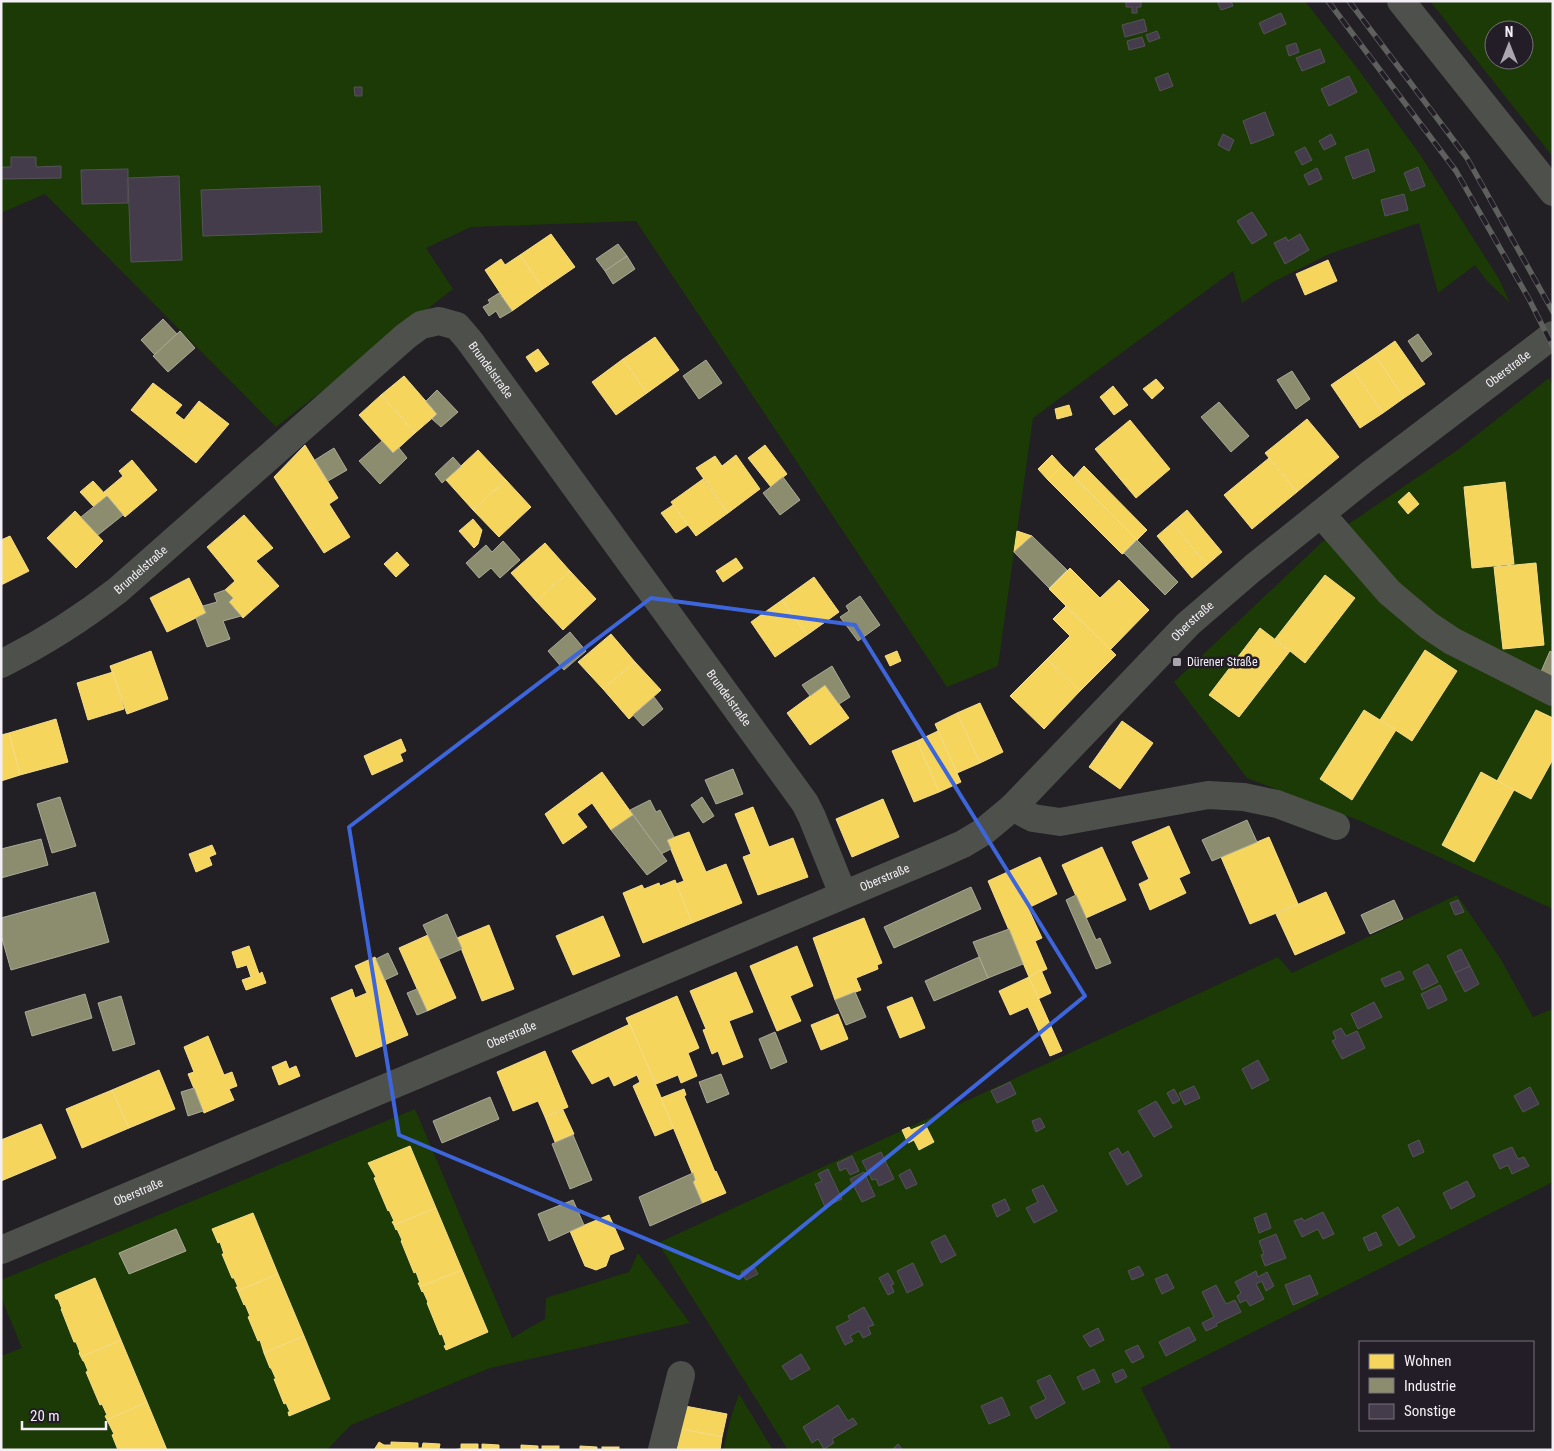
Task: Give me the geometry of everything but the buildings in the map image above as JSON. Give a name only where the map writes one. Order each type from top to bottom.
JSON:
[{"type":"street","points":[[1401,1],[1553,192]]},
{"type":"street","name":"Brundelstraße","points":[[1,664],[50,638],[93,610],[118,590],[406,336],[421,325],[439,321],[448,323],[457,326],[469,340],[805,803],[843,894]]},
{"type":"street","name":"Oberstraße","points":[[1,1250],[963,844],[983,832],[1013,807],[1188,624],[1253,568],[1369,475],[1553,335]]},
{"type":"street","points":[[1322,514],[1389,592],[1428,625],[1460,645],[1553,692]]},
{"type":"street","points":[[1013,807],[1032,818],[1060,822],[1208,795],[1244,797],[1277,804],[1336,826]]},
{"type":"street","points":[[662,1450],[681,1375]]},
{"type":"highlighted area","points":[[651,598],[855,625],[1085,996],[739,1278],[399,1135],[349,827]]},
{"type":"green space","points":[[1,1],[1305,1],[1361,73],[1421,156],[1499,279],[1510,303],[1486,280],[1475,265],[1438,293],[1419,223],[1329,254],[1273,282],[1242,303],[1233,271],[1033,418],[998,666],[947,687],[636,221],[471,227],[426,248],[453,289],[276,427],[45,194],[1,213]]},
{"type":"green space","points":[[1430,1],[1553,1],[1553,157],[1484,70],[1534,70],[1534,20],[1484,20],[1484,69]]},
{"type":"green space","points":[[1549,378],[1553,386],[1553,909],[1358,820],[1247,778],[1174,682],[1322,542],[1459,449]]},
{"type":"green space","points":[[1457,895],[1500,958],[1533,1017],[1553,1009],[1553,1182],[1141,1388],[1172,1450],[788,1450],[658,1243],[1278,957],[1292,973]]},
{"type":"green space","points":[[415,1109],[512,1338],[545,1319],[546,1298],[629,1272],[638,1253],[690,1323],[490,1368],[351,1425],[327,1450],[1,1450],[1,1356],[22,1348],[1,1297],[1,1280]]},
{"type":"green space","points":[[739,1394],[773,1450],[723,1450]]},
{"type":"railway","points":[[1328,1],[1456,171],[1529,299],[1553,347]]},
{"type":"railway","points":[[1349,1],[1467,158],[1553,312]]},
{"type":"place","name":"Dürener Straße","points":[[1177,662]]}]
